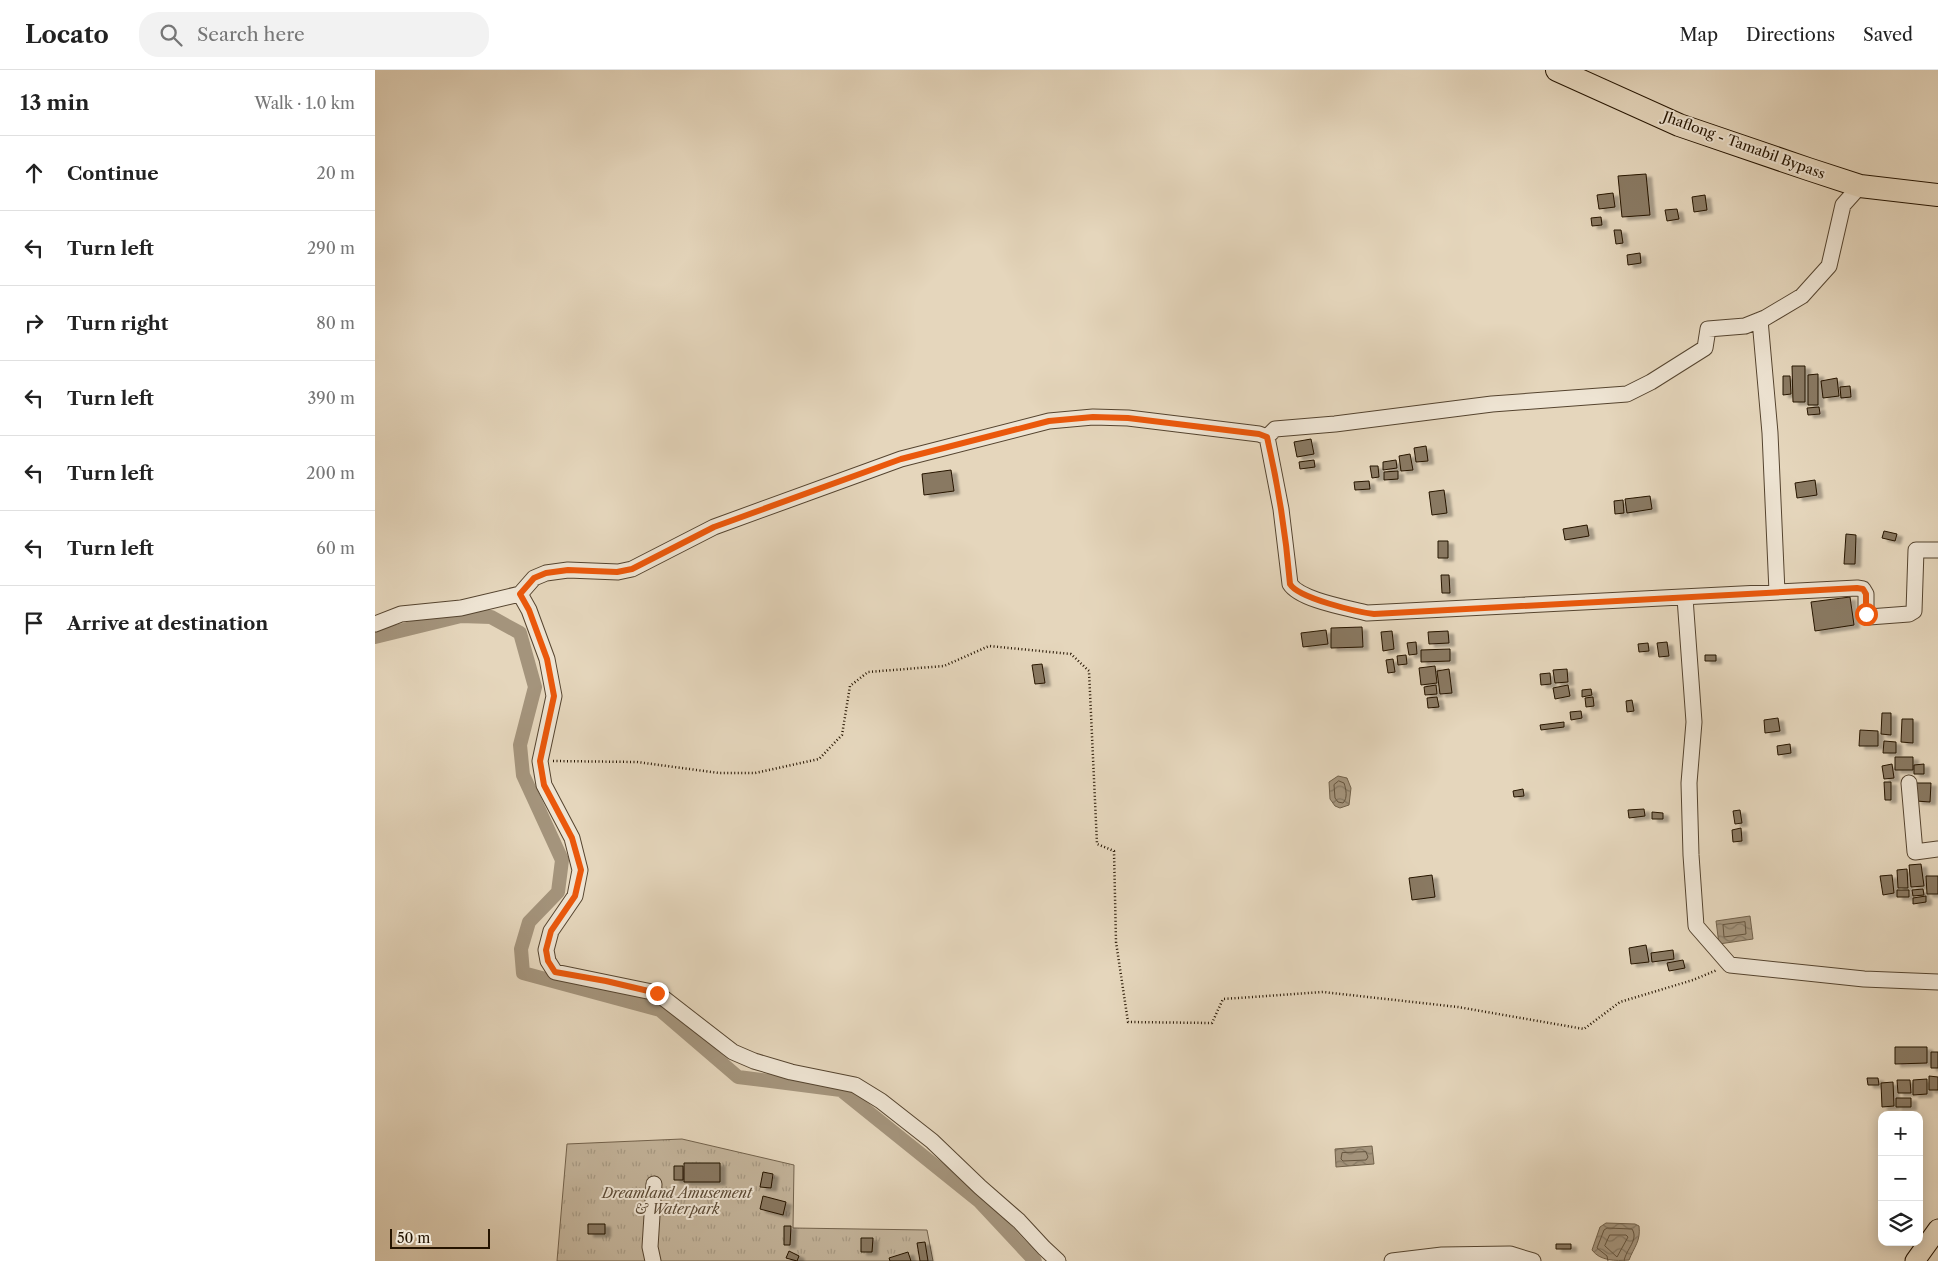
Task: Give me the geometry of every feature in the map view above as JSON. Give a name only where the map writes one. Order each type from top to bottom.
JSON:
[{"type":"highway","name":"Jhaflong - Tamabil Bypass","points":[[1557,70],[1679,124],[1860,186],[1938,195]]},
{"type":"main road","points":[[1923,1235],[1938,1213]]},
{"type":"main road","points":[[1915,1261],[1938,1229]]},
{"type":"main road","points":[[1905,1261],[1916,1246]]},
{"type":"street","points":[[1267,437],[1275,430],[1492,404],[1627,394],[1651,382],[1705,348],[1708,329],[1745,326],[1761,320],[1802,296],[1829,266],[1843,205],[1860,186]]},
{"type":"street","points":[[1761,320],[1770,433],[1777,592]]},
{"type":"street","points":[[375,624],[401,614],[461,608],[520,594],[534,578],[546,573],[568,570],[617,572],[632,569],[714,527],[901,459],[1049,421],[1093,417],[1128,418],[1259,434],[1267,437]]},
{"type":"street","points":[[1267,437],[1281,509],[1290,584],[1293,590],[1317,600],[1374,614],[1857,588],[1863,589],[1866,594],[1866,614],[1869,617],[1909,614],[1914,611],[1916,550],[1938,550]]},
{"type":"street","points":[[520,594],[529,610],[547,659],[554,696],[540,761],[544,785],[572,838],[581,870],[575,896],[551,931],[546,950],[548,961],[555,972],[657,993],[733,1052],[754,1061],[791,1072],[855,1085],[881,1101],[932,1141],[979,1187],[1019,1221],[1058,1261]]},
{"type":"street","points":[[1685,598],[1694,722],[1689,783],[1691,856],[1696,926],[1730,965],[1864,979],[1938,982]]},
{"type":"street","points":[[1909,783],[1915,852],[1938,848]]},
{"type":"street","points":[[653,1261],[650,1247],[654,1184]]},
{"type":"street","points":[[1392,1261],[1442,1255],[1510,1254],[1533,1261]]},
{"type":"path","points":[[540,761],[637,762],[719,773],[755,773],[819,759],[842,735],[850,686],[868,672],[944,666],[989,646],[1071,654],[1089,671],[1097,844],[1114,851],[1117,942],[1128,1022],[1212,1023],[1223,999],[1323,992],[1458,1007],[1584,1029],[1620,1002],[1693,980],[1730,965]]},
{"type":"green space","name":"Dreamland Amusement & Waterpark","points":[[682,1139],[794,1165],[793,1228],[927,1230],[933,1261],[557,1261],[567,1144]]},
{"type":"water","points":[[1338,776],[1347,778],[1351,788],[1349,805],[1340,808],[1335,806],[1330,799],[1329,782]]},
{"type":"water","points":[[1750,916],[1753,939],[1719,944],[1716,921]]},
{"type":"water","points":[[1372,1146],[1374,1164],[1336,1167],[1335,1149]]},
{"type":"water","points":[[1606,1223],[1635,1224],[1639,1226],[1638,1240],[1629,1260],[1604,1258],[1595,1254],[1592,1250],[1600,1227]]},
{"type":"building","points":[[1646,174],[1650,215],[1622,217],[1618,176]]},
{"type":"building","points":[[1613,193],[1615,207],[1599,209],[1597,195]]},
{"type":"building","points":[[1705,195],[1707,210],[1694,212],[1692,197]]},
{"type":"building","points":[[1677,209],[1679,219],[1667,221],[1665,210]]},
{"type":"building","points":[[1601,217],[1602,225],[1592,226],[1591,218]]},
{"type":"building","points":[[1614,230],[1621,230],[1623,243],[1616,244]]},
{"type":"building","points":[[1640,253],[1641,263],[1628,265],[1627,255]]},
{"type":"building","points":[[1792,366],[1805,366],[1805,402],[1793,402]]},
{"type":"building","points":[[1818,374],[1818,405],[1808,405],[1808,375]]},
{"type":"building","points":[[1783,376],[1790,376],[1791,394],[1783,395]]},
{"type":"building","points":[[1837,378],[1839,396],[1823,398],[1821,381]]},
{"type":"building","points":[[1850,386],[1851,397],[1841,398],[1840,387]]},
{"type":"building","points":[[1819,407],[1820,414],[1808,415],[1807,408]]},
{"type":"building","points":[[1311,439],[1314,454],[1297,457],[1294,442]]},
{"type":"building","points":[[1426,446],[1428,461],[1416,462],[1414,448]]},
{"type":"building","points":[[1410,454],[1413,470],[1401,471],[1399,456]]},
{"type":"building","points":[[1314,460],[1315,467],[1300,469],[1299,462]]},
{"type":"building","points":[[1396,460],[1397,468],[1383,470],[1383,462]]},
{"type":"building","points":[[1370,466],[1378,466],[1379,477],[1372,478]]},
{"type":"building","points":[[951,470],[954,491],[924,495],[922,474]]},
{"type":"building","points":[[1398,471],[1398,479],[1384,480],[1384,472]]},
{"type":"building","points":[[1815,480],[1817,495],[1797,498],[1795,483]]},
{"type":"building","points":[[1369,481],[1370,489],[1355,490],[1354,482]]},
{"type":"building","points":[[1444,490],[1447,513],[1432,515],[1429,492]]},
{"type":"building","points":[[1650,496],[1652,509],[1627,513],[1625,499]]},
{"type":"building","points":[[1623,500],[1624,513],[1615,514],[1614,501]]},
{"type":"building","points":[[1587,525],[1589,536],[1565,540],[1563,529]]},
{"type":"building","points":[[1884,531],[1897,534],[1895,541],[1882,538]]},
{"type":"building","points":[[1846,534],[1856,535],[1855,564],[1844,564]]},
{"type":"building","points":[[1438,541],[1448,541],[1448,558],[1438,558]]},
{"type":"building","points":[[1441,575],[1449,575],[1450,593],[1442,593]]},
{"type":"building","points":[[1850,597],[1854,625],[1815,631],[1811,602]]},
{"type":"building","points":[[1362,627],[1363,647],[1331,648],[1331,628]]},
{"type":"building","points":[[1326,630],[1328,644],[1303,647],[1301,633]]},
{"type":"building","points":[[1392,631],[1394,649],[1383,651],[1381,632]]},
{"type":"building","points":[[1448,631],[1449,643],[1429,644],[1428,632]]},
{"type":"building","points":[[1416,642],[1417,654],[1409,655],[1407,643]]},
{"type":"building","points":[[1667,642],[1669,656],[1659,657],[1657,643]]},
{"type":"building","points":[[1648,643],[1649,651],[1639,652],[1638,644]]},
{"type":"building","points":[[1450,649],[1450,661],[1421,662],[1421,650]]},
{"type":"building","points":[[1406,655],[1407,664],[1398,665],[1397,656]]},
{"type":"building","points":[[1705,655],[1716,655],[1716,661],[1705,661]]},
{"type":"building","points":[[1393,659],[1395,672],[1388,673],[1386,660]]},
{"type":"building","points":[[1042,664],[1045,683],[1035,684],[1032,665]]},
{"type":"building","points":[[1435,666],[1437,683],[1421,685],[1419,668]]},
{"type":"building","points":[[1449,669],[1452,693],[1440,694],[1437,671]]},
{"type":"building","points":[[1567,669],[1568,682],[1555,683],[1553,670]]},
{"type":"building","points":[[1550,673],[1551,684],[1541,685],[1540,674]]},
{"type":"building","points":[[1436,685],[1437,694],[1425,695],[1424,687]]},
{"type":"building","points":[[1568,685],[1570,696],[1555,699],[1553,688]]},
{"type":"building","points":[[1591,689],[1592,695],[1582,697],[1582,690]]},
{"type":"building","points":[[1437,697],[1439,707],[1428,708],[1427,698]]},
{"type":"building","points":[[1593,697],[1594,706],[1586,707],[1585,698]]},
{"type":"building","points":[[1632,700],[1634,711],[1627,712],[1626,701]]},
{"type":"building","points":[[1581,711],[1582,718],[1571,720],[1570,712]]},
{"type":"building","points":[[1882,713],[1891,713],[1891,735],[1881,734]]},
{"type":"building","points":[[1778,718],[1780,731],[1765,733],[1764,720]]},
{"type":"building","points":[[1902,719],[1913,719],[1913,743],[1901,742]]},
{"type":"building","points":[[1564,722],[1564,727],[1541,730],[1540,725]]},
{"type":"building","points":[[1860,730],[1878,731],[1878,746],[1859,746]]},
{"type":"building","points":[[1884,741],[1896,742],[1896,753],[1883,753]]},
{"type":"building","points":[[1790,744],[1791,753],[1778,755],[1777,746]]},
{"type":"building","points":[[1895,757],[1913,757],[1913,770],[1895,770]]},
{"type":"building","points":[[1892,764],[1894,778],[1884,779],[1882,766]]},
{"type":"building","points":[[1924,764],[1924,774],[1914,774],[1914,765]]},
{"type":"building","points":[[1884,782],[1891,782],[1891,800],[1885,800]]},
{"type":"building","points":[[1916,783],[1931,783],[1930,802],[1916,801]]},
{"type":"building","points":[[1523,789],[1524,796],[1514,797],[1513,791]]},
{"type":"building","points":[[1644,809],[1645,816],[1629,818],[1628,810]]},
{"type":"building","points":[[1740,810],[1742,823],[1735,824],[1733,811]]},
{"type":"building","points":[[1652,812],[1663,813],[1663,819],[1652,819]]},
{"type":"building","points":[[1741,828],[1742,841],[1733,842],[1732,830]]},
{"type":"building","points":[[1921,864],[1924,886],[1911,887],[1909,865]]},
{"type":"building","points":[[1907,869],[1908,888],[1898,888],[1897,870]]},
{"type":"building","points":[[1432,875],[1435,897],[1412,900],[1409,878]]},
{"type":"building","points":[[1892,875],[1894,893],[1883,895],[1880,876]]},
{"type":"building","points":[[1926,876],[1938,876],[1938,894],[1927,894]]},
{"type":"building","points":[[1923,889],[1924,895],[1913,896],[1912,890]]},
{"type":"building","points":[[1897,890],[1909,890],[1909,897],[1897,897]]},
{"type":"building","points":[[1926,896],[1926,902],[1913,904],[1913,898]]},
{"type":"building","points":[[1646,945],[1649,962],[1631,964],[1629,948]]},
{"type":"building","points":[[1673,950],[1674,959],[1652,962],[1651,953]]},
{"type":"building","points":[[1683,960],[1685,968],[1669,971],[1667,963]]},
{"type":"building","points":[[1895,1047],[1927,1047],[1927,1063],[1895,1064]]},
{"type":"building","points":[[1931,1052],[1938,1052],[1938,1068],[1931,1068]]},
{"type":"building","points":[[1929,1076],[1938,1077],[1938,1090],[1929,1090]]},
{"type":"building","points":[[1867,1078],[1878,1078],[1879,1085],[1868,1085]]},
{"type":"building","points":[[1927,1079],[1927,1094],[1913,1095],[1913,1080]]},
{"type":"building","points":[[1897,1080],[1910,1080],[1911,1093],[1898,1093]]},
{"type":"building","points":[[1893,1082],[1894,1106],[1882,1107],[1881,1083]]},
{"type":"building","points":[[1896,1098],[1911,1098],[1911,1107],[1896,1107]]},
{"type":"building","points":[[684,1163],[720,1163],[720,1182],[684,1182]]},
{"type":"building","points":[[674,1166],[683,1166],[683,1180],[674,1180]]},
{"type":"building","points":[[763,1172],[773,1174],[771,1188],[760,1187]]},
{"type":"building","points":[[763,1196],[786,1202],[783,1215],[760,1209]]},
{"type":"building","points":[[588,1224],[605,1224],[605,1234],[588,1234]]},
{"type":"building","points":[[784,1226],[791,1226],[790,1245],[784,1245]]},
{"type":"building","points":[[861,1238],[873,1238],[872,1252],[861,1252]]},
{"type":"building","points":[[925,1242],[928,1261],[920,1261],[917,1243]]},
{"type":"building","points":[[1556,1244],[1571,1244],[1571,1249],[1556,1249]]},
{"type":"building","points":[[789,1251],[799,1256],[797,1261],[786,1258]]},
{"type":"building","points":[[908,1252],[911,1261],[890,1261],[889,1258]]},
{"type":"waterway","points":[[375,637],[461,616],[491,617],[520,633],[535,687],[520,745],[523,775],[562,860],[558,892],[529,922],[521,949],[523,973],[660,1010],[738,1077],[841,1090],[979,1201],[1035,1261]]},
{"type":"route","points":[[657,993],[555,972],[548,961],[546,950],[551,931],[575,896],[581,870],[572,838],[544,785],[540,761],[554,696],[547,659],[529,610],[520,594],[534,578],[546,573],[568,570],[617,572],[632,569],[714,527],[901,459],[1049,421],[1093,417],[1128,418],[1259,434],[1267,437],[1270,448],[1281,509],[1290,584],[1293,590],[1317,600],[1374,614],[1857,588],[1863,589],[1866,594],[1866,614]]}]
